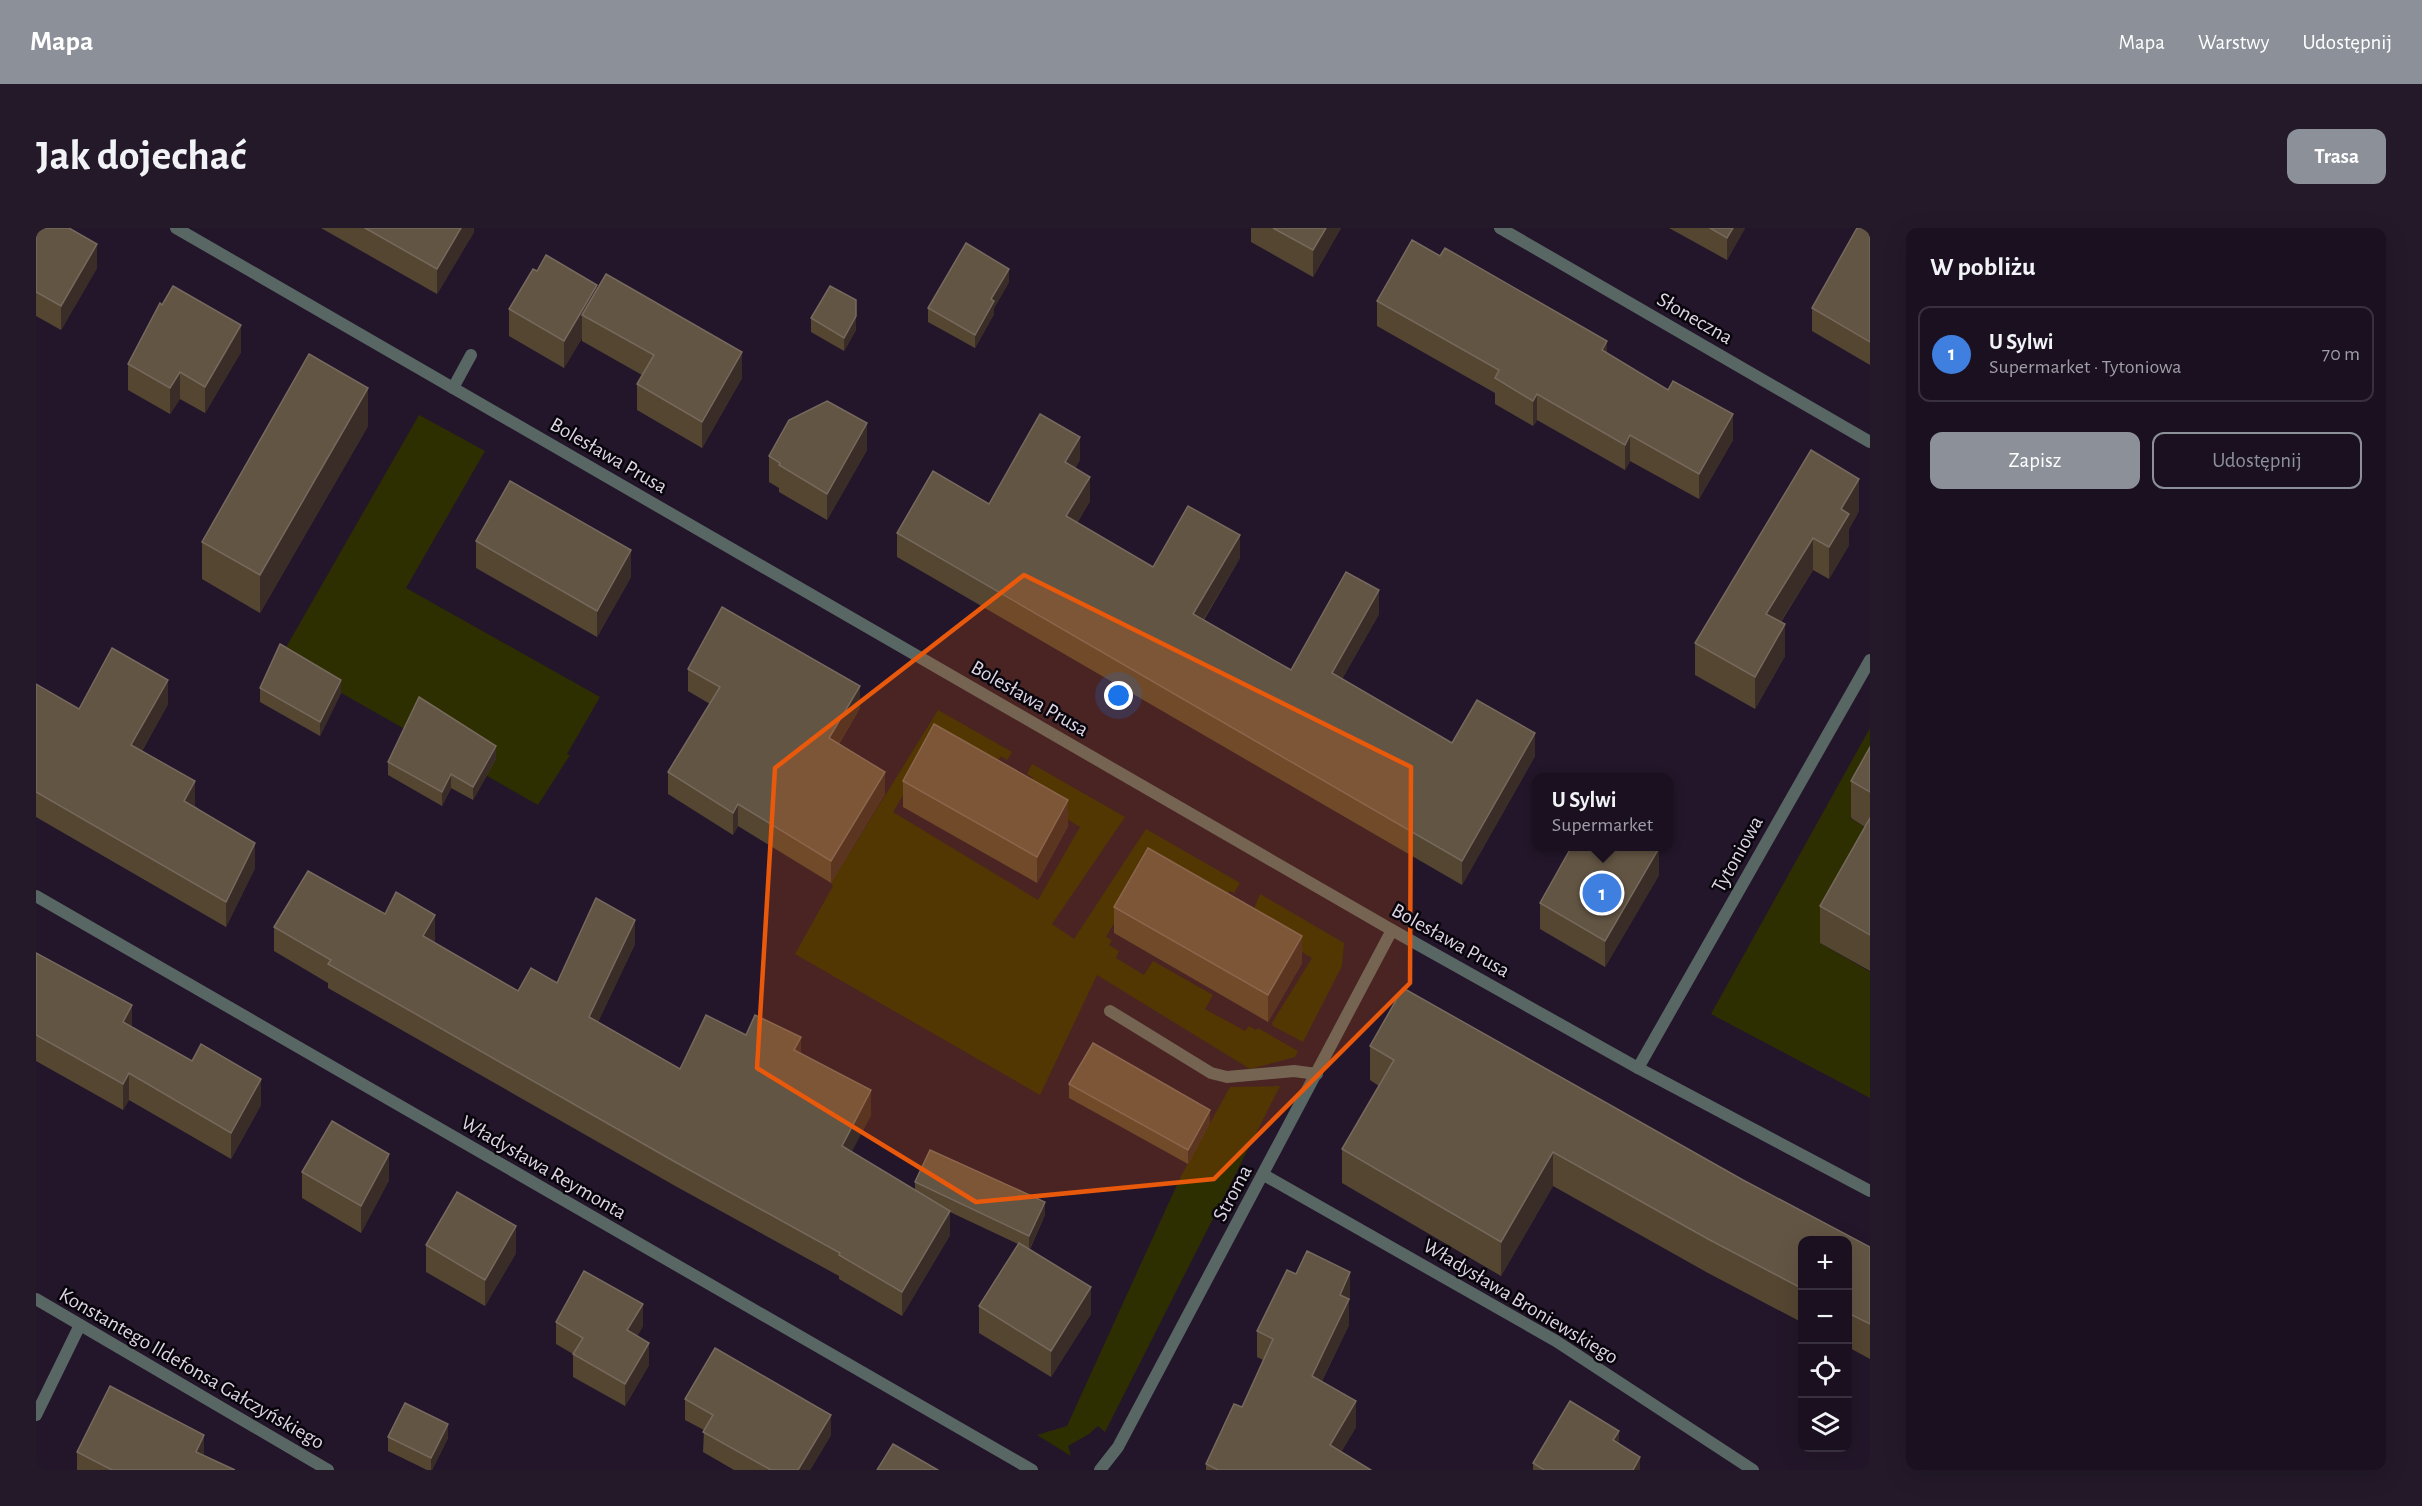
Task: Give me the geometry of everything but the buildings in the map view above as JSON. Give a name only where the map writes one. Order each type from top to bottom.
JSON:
[{"type":"street","name":"Bolesława Prusa","points":[[176,228],[1392,930],[1638,1068],[1870,1191]]},
{"type":"street","name":"Słoneczna","points":[[1500,228],[1870,442]]},
{"type":"street","points":[[453,388],[471,355]]},
{"type":"street","name":"Tytoniowa","points":[[1638,1068],[1870,660]]},
{"type":"street","name":"Władysława Reymonta","points":[[36,896],[1032,1470]]},
{"type":"street","name":"Stroma","points":[[1100,1470],[1118,1447],[1392,930]]},
{"type":"street","points":[[1110,1011],[1211,1073],[1227,1077],[1294,1071],[1317,1074]]},
{"type":"street","name":"Władysława Broniewskiego","points":[[1264,1175],[1556,1341],[1753,1470]]},
{"type":"street","name":"Konstantego Ildefonsa Gałczyńskiego","points":[[36,1299],[328,1470]]},
{"type":"street","points":[[36,1415],[80,1325]]},
{"type":"highlighted area","points":[[1024,575],[1411,767],[1410,983],[1214,1179],[976,1202],[757,1068],[775,768]]},
{"type":"shaded area","points":[[419,415],[485,451],[406,588],[600,697],[567,754],[570,755],[538,805],[280,658]]},
{"type":"shaded area","points":[[938,710],[1012,752],[1007,760],[1001,756],[991,773],[935,741],[893,812],[1038,900],[1080,827],[1024,793],[1033,778],[1027,774],[1032,764],[1125,817],[1052,924],[1074,939],[1146,829],[1240,883],[1234,893],[1230,891],[1221,906],[1148,865],[1106,937],[1112,940],[1109,945],[1119,951],[1116,958],[1144,975],[1153,961],[1213,995],[1205,1009],[1245,1031],[1249,1026],[1256,1030],[1258,1028],[1298,1051],[1295,1057],[1250,1069],[1097,975],[1040,1095],[795,954],[833,886],[831,883]]},
{"type":"shaded area","points":[[1870,728],[1870,783],[1850,818],[1870,830],[1820,943],[1870,972],[1870,1098],[1711,1014]]},
{"type":"shaded area","points":[[1260,894],[1344,943],[1342,966],[1303,1042],[1273,1026],[1272,1023],[1312,958],[1249,921]]},
{"type":"shaded area","points":[[1280,1086],[1105,1432],[1098,1426],[1068,1446],[1071,1456],[1037,1435],[1067,1426],[1181,1176],[1230,1087]]},
{"type":"place","name":"U Sylwi","points":[[1602,893]]}]
